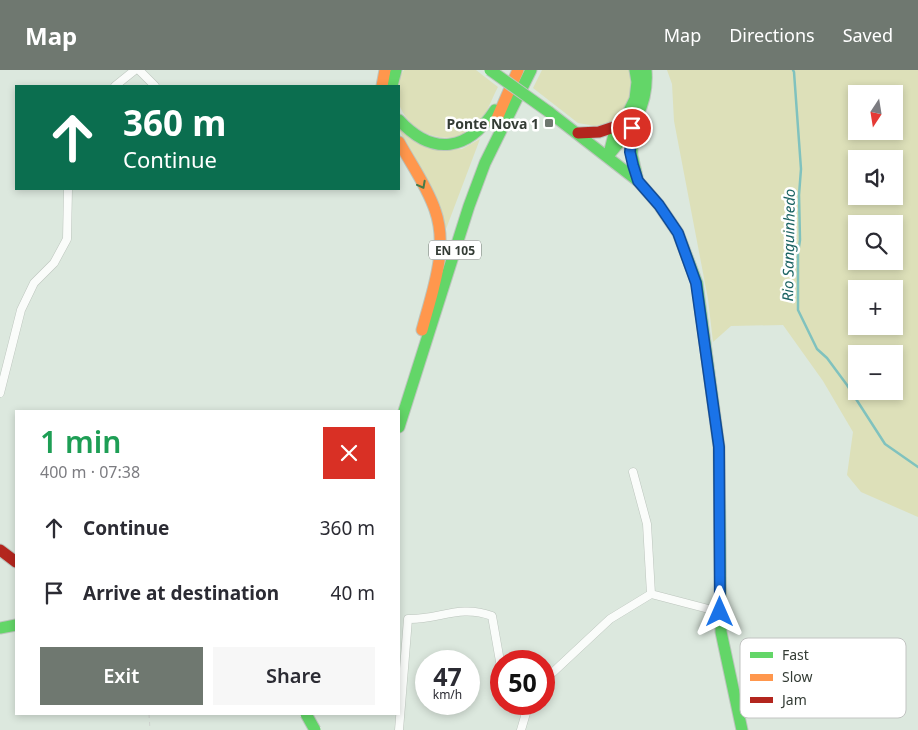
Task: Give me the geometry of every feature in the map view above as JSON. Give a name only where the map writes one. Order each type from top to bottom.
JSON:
[{"type":"main road","points":[[382,85],[385,70]]},
{"type":"main road","points":[[392,85],[396,70]]},
{"type":"main road","points":[[490,70],[578,133],[638,181],[659,205],[678,233],[696,283],[719,447],[721,632],[742,730]]},
{"type":"main road","points":[[608,156],[610,143],[617,126],[631,109],[636,96],[635,70]]},
{"type":"main road","points":[[608,156],[632,128],[641,111],[647,85],[646,70]]},
{"type":"main road","points":[[400,122],[405,129],[416,137],[431,143],[444,145],[461,142],[475,134],[492,117],[524,72]]},
{"type":"main road","name":"EN 105","points":[[400,415],[451,236],[478,160],[524,72]]},
{"type":"main road","name":"EN 105","points":[[400,424],[472,197],[524,72]]},
{"type":"main road","points":[[578,133],[599,132],[617,126]]},
{"type":"main road","points":[[632,128],[630,152],[638,181]]},
{"type":"main road","points":[[400,144],[436,211],[441,238],[439,258],[420,340]]},
{"type":"main road","points":[[0,550],[15,561]]},
{"type":"main road","points":[[0,628],[15,625]]},
{"type":"main road","points":[[307,715],[315,730]]},
{"type":"main road","points":[[309,730],[313,715]]},
{"type":"street","points":[[116,85],[135,70]]},
{"type":"street","points":[[139,70],[154,85]]},
{"type":"street","points":[[0,393],[21,310],[34,283],[54,263],[67,239],[68,190]]},
{"type":"street","points":[[633,472],[647,524],[650,594]]},
{"type":"street","points":[[555,670],[610,619],[650,594],[720,612]]},
{"type":"street","points":[[399,730],[408,619],[418,619],[449,612],[478,610],[492,616],[498,650]]},
{"type":"street","points":[[521,730],[525,715]]},
{"type":"path","points":[[149,715],[150,730]]},
{"type":"green space","points":[[404,70],[476,70],[498,87],[485,113],[475,127],[456,137],[445,138],[424,132],[407,118],[400,107],[399,82]]},
{"type":"green space","points":[[542,70],[631,70],[632,98],[622,113],[611,123],[595,126],[578,123],[533,88]]},
{"type":"green space","points":[[667,70],[918,70],[918,517],[861,492],[847,475],[853,432],[823,381],[783,325],[731,326],[713,342],[708,299],[674,121],[672,84]]},
{"type":"green space","points":[[400,130],[440,150],[462,149],[480,139],[446,229]]},
{"type":"waterway","name":"Rio Sanguinhedo","points":[[793,70],[801,169],[798,310],[817,349],[827,358],[847,385],[885,444],[918,467]]},
{"type":"traffic: fast","points":[[392,85],[396,70]]},
{"type":"traffic: fast","points":[[490,70],[549,112]]},
{"type":"traffic: fast","points":[[400,424],[469,206],[485,163],[531,70]]},
{"type":"traffic: fast","points":[[609,154],[615,130],[627,115],[635,99],[637,82],[635,70]]},
{"type":"traffic: fast","points":[[608,156],[637,117],[645,96],[646,70]]},
{"type":"traffic: fast","points":[[400,121],[412,132],[425,140],[437,144],[450,144],[462,141],[473,134],[485,124],[495,110]]},
{"type":"traffic: fast","points":[[549,112],[638,181],[659,205],[678,233],[697,283],[719,447],[721,632],[742,730]]},
{"type":"traffic: fast","points":[[632,128],[632,155],[638,181]]},
{"type":"traffic: fast","points":[[0,628],[15,625]]},
{"type":"traffic: fast","points":[[307,715],[315,730]]},
{"type":"traffic: slow","points":[[382,85],[385,70]]},
{"type":"traffic: slow","points":[[495,123],[518,70]]},
{"type":"traffic: slow","points":[[400,144],[428,192],[439,225],[440,255],[438,270],[422,330]]},
{"type":"traffic: jam","points":[[578,133],[599,132],[617,126]]},
{"type":"traffic: jam","points":[[0,550],[15,561]]},
{"type":"place","name":"Ponte Nova 1","points":[[549,123]]},
{"type":"route","points":[[632,128],[630,152],[638,181],[659,205],[678,233],[696,283],[719,447],[720,612]]}]
